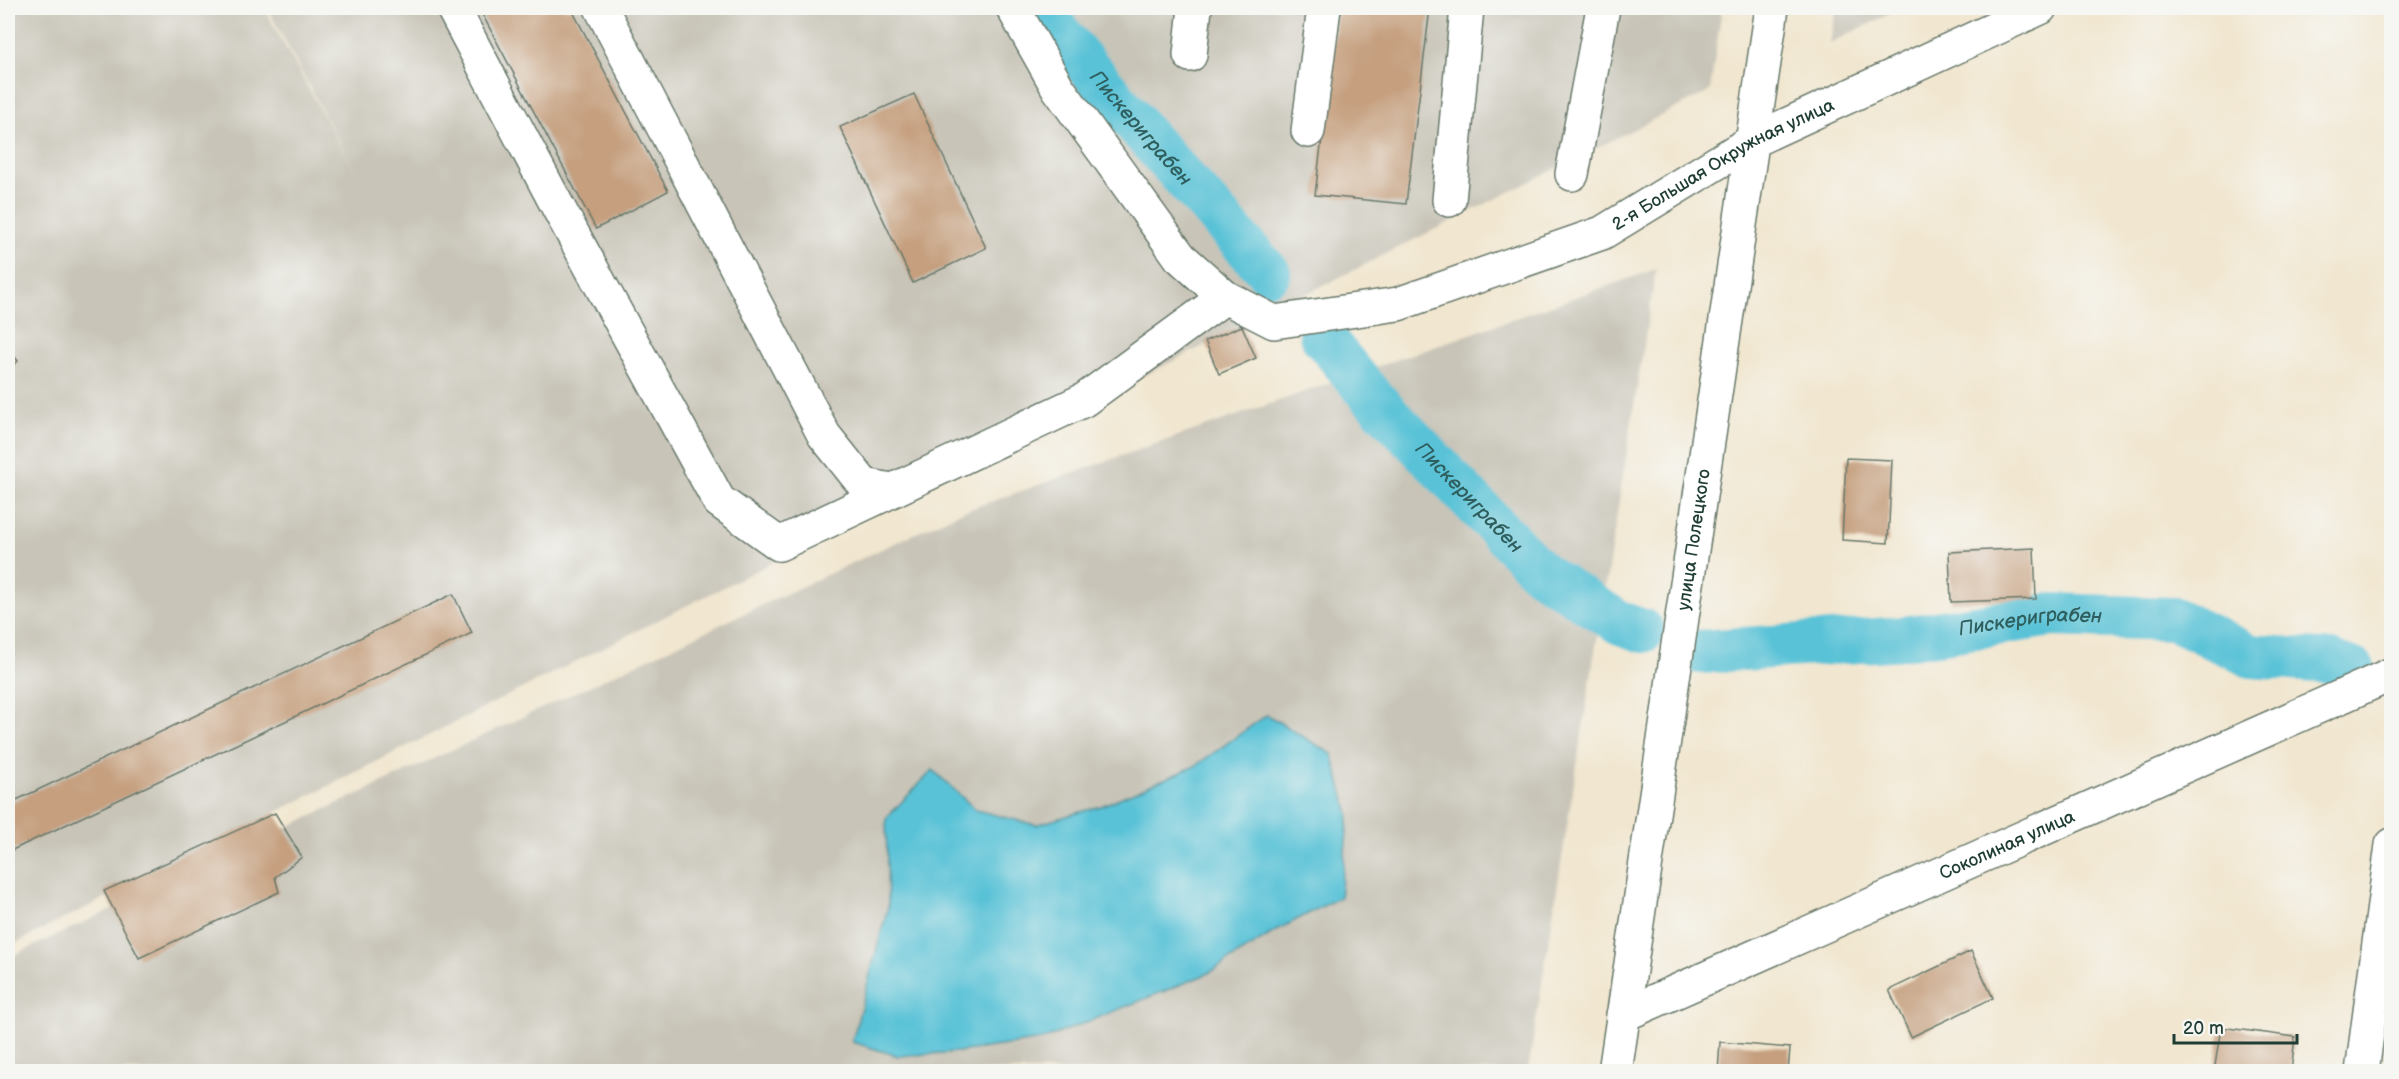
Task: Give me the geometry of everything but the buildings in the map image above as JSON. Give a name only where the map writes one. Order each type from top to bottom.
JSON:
[{"type":"street","points":[[453,8],[718,501],[779,544],[1084,400],[1225,297]]},
{"type":"street","points":[[601,8],[824,435],[864,485],[891,490]]},
{"type":"street","name":"2-я Большая Окружная улица","points":[[1013,8],[1058,88],[1180,257],[1225,297],[1274,322],[1398,304],[1602,233],[1754,140],[2040,8]]},
{"type":"street","points":[[1190,55],[1195,8]]},
{"type":"street","points":[[1308,130],[1324,8]]},
{"type":"street","points":[[1449,200],[1467,8]]},
{"type":"street","points":[[1572,174],[1603,8]]},
{"type":"street","name":"улица Полецкого","points":[[1616,1071],[1772,8]]},
{"type":"street","name":"Соколиная улица","points":[[1623,1016],[2391,674]]},
{"type":"street","points":[[2362,1071],[2391,845]]},
{"type":"shaded area","points":[[8,8],[264,8],[361,182],[267,8],[1722,8],[1710,91],[8,947]]},
{"type":"shaded area","points":[[1836,8],[1902,8],[1830,43]]},
{"type":"shaded area","points":[[1656,269],[1528,1071],[8,1071],[8,958],[961,512]]},
{"type":"water","points":[[1267,715],[1332,754],[1349,814],[1340,897],[1279,929],[1207,974],[1042,1040],[958,1052],[898,1056],[852,1042],[888,907],[886,818],[933,770],[976,810],[1036,825],[1101,806],[1195,766]]},
{"type":"waterway","name":"Пискериграбен","points":[[1038,8],[1152,143],[1269,273]]},
{"type":"waterway","name":"Пискериграбен","points":[[1321,335],[1370,395],[1541,573],[1620,623],[1643,631]]},
{"type":"waterway","name":"Пискериграбен","points":[[1699,652],[1904,638],[2052,615],[2174,619],[2251,656],[2331,662],[2354,670]]}]
